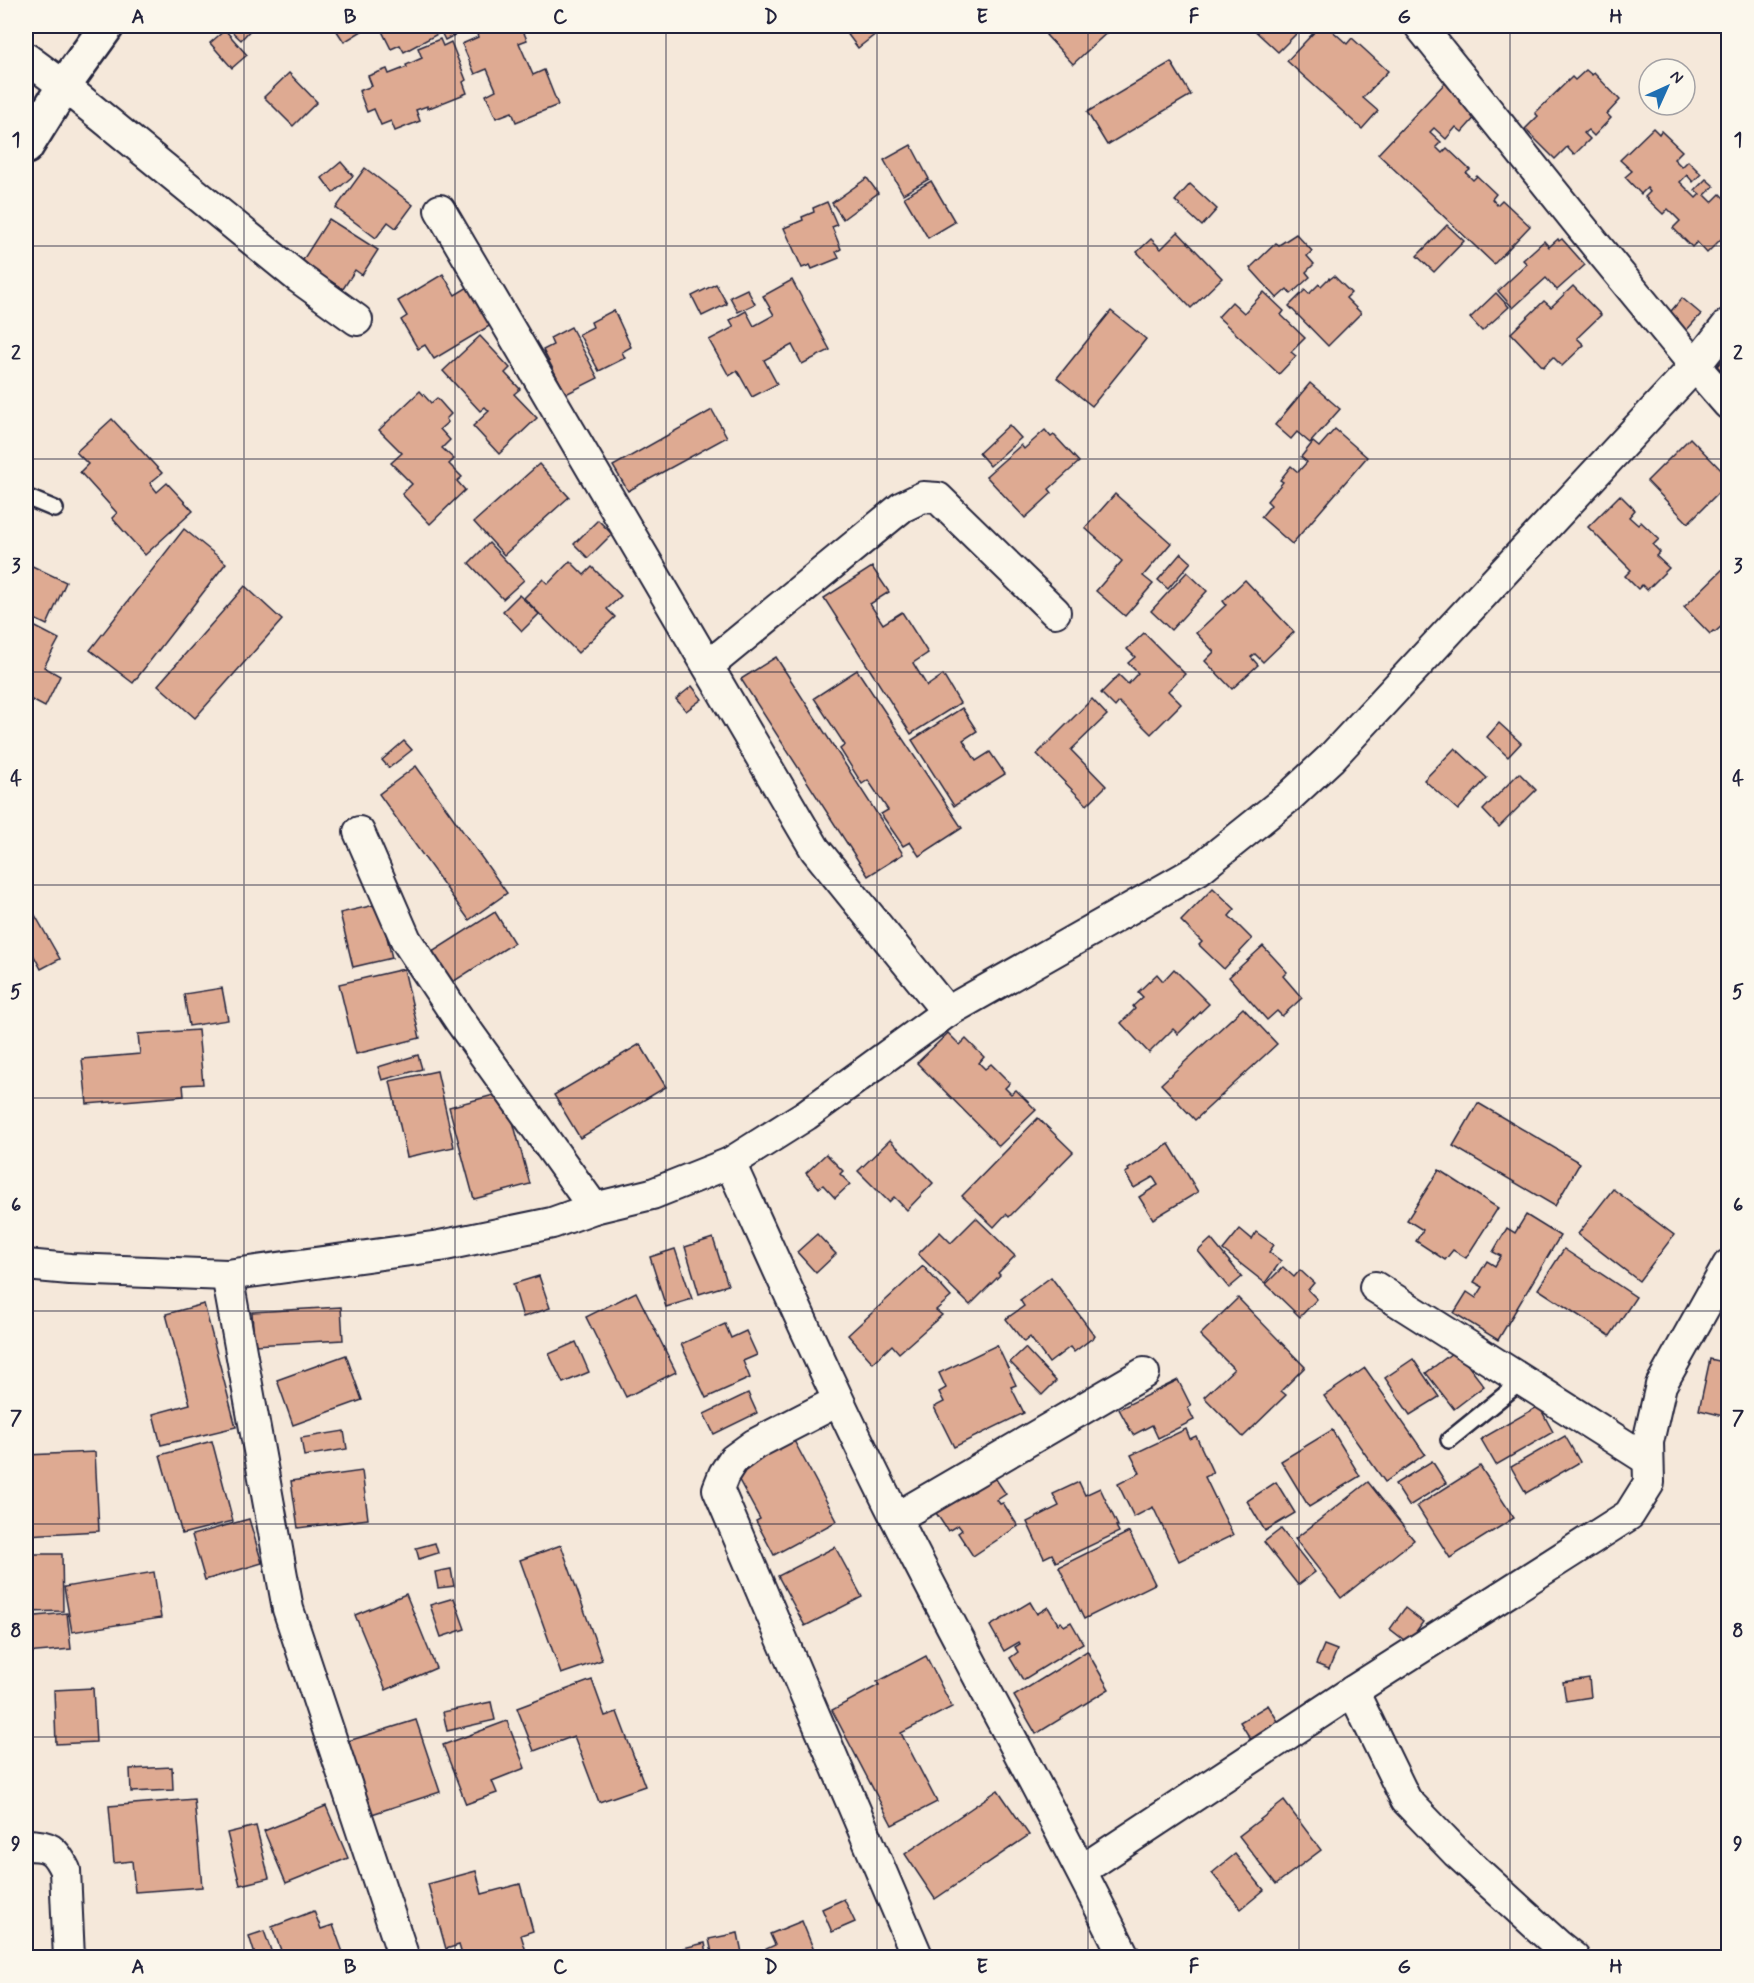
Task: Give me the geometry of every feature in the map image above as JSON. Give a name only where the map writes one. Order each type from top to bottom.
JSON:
[{"type":"street","points":[[26,147],[64,86],[107,26]]},
{"type":"street","points":[[1420,26],[1728,404]]},
{"type":"street","points":[[26,58],[64,86],[299,278],[357,320]]},
{"type":"street","points":[[440,210],[815,849],[947,1012]]},
{"type":"street","points":[[26,1265],[70,1269],[227,1275],[440,1246],[552,1223],[594,1208],[652,1194],[730,1162],[806,1115],[947,1012],[1198,870],[1289,797],[1331,758],[1695,366],[1728,324]]},
{"type":"street","points":[[708,666],[902,507],[923,497],[938,498],[1055,612]]},
{"type":"street","points":[[359,832],[406,940],[460,1021],[594,1208]]},
{"type":"street","points":[[730,1162],[838,1401],[896,1518],[1082,1870],[1125,1958]]},
{"type":"street","points":[[1082,1870],[1353,1691],[1629,1515],[1649,1483],[1648,1442],[1661,1385],[1728,1265]]},
{"type":"street","points":[[227,1275],[288,1609],[404,1958]]},
{"type":"street","points":[[1375,1287],[1648,1460]]},
{"type":"street","points":[[896,1518],[1144,1373]]},
{"type":"street","points":[[838,1401],[755,1444],[733,1460],[718,1489],[918,1958]]},
{"type":"street","points":[[1353,1691],[1407,1800],[1456,1853],[1574,1958]]},
{"type":"street","points":[[26,1845],[50,1847],[66,1870],[69,1958]]},
{"type":"lane","points":[[26,497],[55,509]]},
{"type":"lane","points":[[1449,1440],[1523,1380]]},
{"type":"building","points":[[226,26],[254,26],[241,40]]},
{"type":"building","points":[[370,26],[344,42],[335,28]]},
{"type":"building","points":[[393,26],[472,26],[445,40],[441,32],[404,52],[400,45],[391,49],[382,31]]},
{"type":"building","points":[[521,26],[527,40],[519,43],[533,75],[544,70],[558,105],[516,122],[512,112],[496,118],[486,95],[496,90],[487,69],[475,74],[462,44],[478,37],[475,28]]},
{"type":"building","points":[[847,26],[886,26],[858,48],[843,28]]},
{"type":"building","points":[[1057,26],[1113,27],[1073,64],[1046,35]]},
{"type":"building","points":[[1250,26],[1304,26],[1278,52]]},
{"type":"building","points":[[1320,26],[1327,26],[1347,44],[1352,38],[1388,71],[1363,98],[1378,111],[1362,129],[1287,61]]},
{"type":"building","points":[[225,30],[247,55],[232,68],[210,43]]},
{"type":"building","points":[[440,39],[443,46],[451,42],[466,80],[463,82],[467,93],[427,109],[427,106],[416,110],[420,121],[395,131],[391,121],[381,125],[374,109],[367,112],[359,91],[372,86],[368,76],[387,69],[389,74],[407,67],[406,65],[422,58],[418,48]]},
{"type":"building","points":[[1171,62],[1191,95],[1107,145],[1087,112]]},
{"type":"building","points":[[1586,70],[1592,75],[1594,73],[1620,100],[1607,114],[1611,118],[1594,136],[1588,130],[1584,133],[1590,139],[1574,155],[1567,147],[1555,159],[1525,129],[1538,116],[1535,113],[1572,77],[1575,80]]},
{"type":"building","points":[[289,73],[317,102],[293,126],[264,97]]},
{"type":"building","points":[[1445,83],[1478,114],[1462,132],[1456,127],[1446,139],[1434,128],[1430,132],[1441,142],[1436,147],[1442,153],[1447,148],[1470,170],[1466,173],[1473,180],[1477,176],[1496,194],[1492,199],[1497,205],[1502,200],[1530,226],[1494,264],[1378,154]]},
{"type":"building","points":[[1653,128],[1659,134],[1661,131],[1682,151],[1674,159],[1682,167],[1688,161],[1701,174],[1693,182],[1687,175],[1680,182],[1696,198],[1700,194],[1695,190],[1706,179],[1714,186],[1705,195],[1712,202],[1720,194],[1728,202],[1728,232],[1707,253],[1697,242],[1692,247],[1673,228],[1680,221],[1668,209],[1663,214],[1645,197],[1650,192],[1647,188],[1641,194],[1625,177],[1632,171],[1620,160]]},
{"type":"building","points":[[911,145],[929,179],[903,194],[884,160]]},
{"type":"building","points":[[341,162],[353,176],[333,193],[322,178]]},
{"type":"building","points":[[365,168],[413,205],[396,228],[388,222],[376,238],[336,208]]},
{"type":"building","points":[[867,178],[878,193],[843,219],[832,203]]},
{"type":"building","points":[[931,181],[955,222],[928,238],[904,197]]},
{"type":"building","points":[[1190,184],[1217,209],[1202,226],[1175,201]]},
{"type":"building","points":[[827,202],[837,225],[832,227],[841,249],[836,252],[839,258],[812,269],[810,265],[802,268],[784,228],[803,220],[802,217],[814,212],[813,208]]},
{"type":"building","points":[[329,219],[378,250],[362,275],[355,270],[343,289],[301,263]]},
{"type":"building","points":[[1447,225],[1464,241],[1434,272],[1417,256]]},
{"type":"building","points":[[1178,232],[1222,278],[1191,308],[1137,252],[1151,239],[1161,249]]},
{"type":"building","points":[[1296,234],[1312,251],[1307,256],[1314,264],[1306,272],[1310,277],[1291,294],[1287,289],[1277,298],[1250,268],[1276,243],[1279,245]]},
{"type":"building","points":[[1558,239],[1559,241],[1562,239],[1585,265],[1557,290],[1546,278],[1513,308],[1498,291],[1527,264],[1523,260],[1544,241],[1549,247]]},
{"type":"building","points":[[443,274],[455,295],[468,287],[491,325],[434,359],[425,345],[418,349],[401,320],[407,316],[398,301]]},
{"type":"building","points":[[1334,276],[1351,293],[1346,298],[1361,313],[1328,346],[1289,306],[1305,290],[1309,294],[1319,284],[1321,286]]},
{"type":"building","points":[[792,280],[830,350],[802,364],[792,345],[764,360],[777,384],[752,397],[737,371],[729,376],[709,340],[734,327],[730,320],[746,311],[754,326],[774,315],[763,296]]},
{"type":"building","points":[[716,284],[727,304],[702,316],[692,296]]},
{"type":"building","points":[[1573,286],[1601,315],[1577,338],[1584,345],[1562,366],[1553,357],[1543,367],[1511,333],[1544,301],[1551,307]]},
{"type":"building","points":[[747,289],[755,304],[738,312],[730,297]]},
{"type":"building","points":[[1264,292],[1284,311],[1281,315],[1305,338],[1291,352],[1296,356],[1279,374],[1218,317],[1232,302],[1244,313]]},
{"type":"building","points":[[1496,293],[1509,307],[1482,331],[1470,318]]},
{"type":"building","points":[[1682,298],[1701,314],[1685,332],[1667,316]]},
{"type":"building","points":[[614,310],[631,347],[622,352],[625,358],[599,371],[579,334],[593,327],[591,322]]},
{"type":"building","points":[[1111,311],[1146,339],[1092,406],[1057,378]]},
{"type":"building","points":[[571,327],[598,378],[566,394],[543,350],[553,345],[550,338]]},
{"type":"building","points":[[480,336],[510,368],[505,373],[520,389],[514,394],[537,418],[499,454],[473,426],[489,411],[485,407],[480,411],[443,371]]},
{"type":"building","points":[[1728,354],[1728,377],[1717,366]]},
{"type":"building","points":[[1310,383],[1340,409],[1310,443],[1297,432],[1291,439],[1275,425]]},
{"type":"building","points":[[420,391],[431,403],[437,398],[451,414],[446,419],[448,422],[440,429],[450,440],[442,448],[454,459],[449,464],[462,477],[457,481],[465,490],[430,524],[402,494],[412,484],[391,463],[402,453],[379,430]]},
{"type":"building","points":[[712,410],[727,437],[628,491],[613,466]]},
{"type":"building","points":[[112,419],[162,473],[150,483],[157,492],[167,483],[193,511],[145,555],[112,518],[117,513],[80,472],[88,464],[76,452]]},
{"type":"building","points":[[1009,425],[1021,438],[990,466],[979,453]]},
{"type":"building","points":[[1335,429],[1367,457],[1292,544],[1261,517],[1271,505],[1267,501],[1283,482],[1280,480],[1291,466],[1298,472],[1307,462],[1301,457],[1313,442],[1319,447]]},
{"type":"building","points":[[1045,430],[1051,437],[1054,435],[1079,462],[1049,489],[1052,493],[1025,518],[986,476],[1021,445],[1024,449]]},
{"type":"building","points":[[1690,438],[1728,477],[1728,483],[1688,523],[1647,481]]},
{"type":"building","points":[[539,464],[569,497],[504,555],[474,522]]},
{"type":"building","points":[[1115,494],[1171,543],[1143,576],[1153,584],[1125,616],[1096,591],[1122,561],[1085,528]]},
{"type":"building","points":[[1620,495],[1635,510],[1629,517],[1638,525],[1641,522],[1659,539],[1653,545],[1660,552],[1656,556],[1669,568],[1647,590],[1642,585],[1638,589],[1625,576],[1631,570],[1588,527]]},
{"type":"building","points":[[598,520],[612,534],[588,558],[574,544]]},
{"type":"building","points":[[184,529],[226,563],[133,683],[90,650]]},
{"type":"building","points":[[489,543],[524,580],[503,599],[469,563]]},
{"type":"building","points":[[1181,553],[1191,562],[1168,589],[1158,580]]},
{"type":"building","points":[[570,561],[584,575],[592,567],[621,596],[607,609],[615,617],[578,653],[524,598],[543,579],[548,584]]},
{"type":"building","points":[[26,563],[66,582],[47,625],[26,615]]},
{"type":"building","points":[[1728,564],[1728,630],[1723,625],[1710,634],[1684,607]]},
{"type":"building","points":[[872,567],[889,592],[870,604],[883,624],[902,612],[928,653],[913,663],[927,686],[943,675],[960,703],[911,734],[824,598]]},
{"type":"building","points":[[1187,572],[1207,591],[1171,630],[1151,611]]},
{"type":"building","points":[[1245,580],[1294,632],[1263,662],[1255,654],[1251,657],[1258,665],[1232,689],[1205,661],[1214,652],[1196,633],[1226,605],[1223,601]]},
{"type":"building","points":[[245,586],[282,620],[195,718],[158,685]]},
{"type":"building","points":[[519,595],[539,614],[522,631],[503,611]]},
{"type":"building","points":[[26,622],[59,639],[44,667],[60,676],[45,707],[26,697]]},
{"type":"building","points":[[1144,633],[1185,674],[1168,691],[1181,704],[1151,734],[1119,702],[1115,707],[1101,693],[1119,675],[1128,684],[1138,673],[1128,663],[1135,657],[1127,649]]},
{"type":"building","points":[[776,657],[903,854],[868,876],[741,679]]},
{"type":"building","points":[[857,670],[962,828],[919,856],[910,842],[903,846],[881,814],[888,810],[868,780],[862,784],[840,749],[845,745],[814,698]]},
{"type":"building","points":[[692,686],[702,699],[686,711],[676,699]]},
{"type":"building","points":[[1092,699],[1107,715],[1071,750],[1106,786],[1087,805],[1037,754]]},
{"type":"building","points":[[962,708],[977,731],[963,740],[976,761],[990,752],[1005,774],[954,806],[912,740]]},
{"type":"building","points":[[1499,723],[1521,743],[1508,757],[1487,737]]},
{"type":"building","points":[[404,741],[412,750],[389,768],[382,760]]},
{"type":"building","points":[[1455,748],[1487,778],[1458,810],[1424,780]]},
{"type":"building","points":[[416,766],[507,893],[469,920],[379,794]]},
{"type":"building","points":[[1519,773],[1536,790],[1499,827],[1483,810]]},
{"type":"building","points":[[1213,888],[1235,909],[1229,916],[1252,939],[1224,969],[1199,945],[1202,942],[1181,921]]},
{"type":"building","points":[[379,904],[392,958],[353,967],[340,913]]},
{"type":"building","points":[[495,912],[514,943],[448,985],[429,954]]},
{"type":"building","points":[[35,915],[60,959],[41,969],[26,941],[26,920]]},
{"type":"building","points":[[1263,946],[1287,972],[1283,976],[1302,998],[1282,1016],[1277,1011],[1267,1020],[1229,977]]},
{"type":"building","points":[[404,969],[420,1038],[356,1054],[339,984]]},
{"type":"building","points":[[1174,969],[1209,1004],[1178,1034],[1173,1029],[1149,1053],[1121,1023],[1135,1009],[1133,1006],[1143,997],[1138,992],[1157,974],[1163,981]]},
{"type":"building","points":[[222,988],[228,1020],[189,1026],[184,994]]},
{"type":"building","points":[[1243,1008],[1277,1044],[1195,1120],[1161,1084]]},
{"type":"building","points":[[198,1030],[203,1084],[183,1085],[184,1096],[87,1104],[82,1059],[140,1054],[138,1034]]},
{"type":"building","points":[[948,1033],[960,1045],[966,1039],[984,1057],[979,1063],[985,1069],[991,1064],[1010,1083],[1005,1088],[1011,1094],[1016,1090],[1036,1110],[999,1146],[917,1063]]},
{"type":"building","points":[[640,1044],[666,1087],[580,1138],[554,1095]]},
{"type":"building","points":[[418,1055],[422,1069],[382,1080],[378,1067]]},
{"type":"building","points":[[437,1071],[454,1147],[407,1157],[390,1081]]},
{"type":"building","points":[[505,1092],[530,1184],[474,1199],[449,1107]]},
{"type":"building","points":[[1478,1103],[1580,1163],[1555,1206],[1453,1146]]},
{"type":"building","points":[[1038,1118],[1073,1152],[1009,1217],[1006,1214],[994,1227],[962,1196]]},
{"type":"building","points":[[890,1140],[933,1183],[907,1210],[894,1197],[889,1202],[858,1171]]},
{"type":"building","points":[[1169,1144],[1198,1192],[1153,1219],[1139,1197],[1158,1185],[1153,1177],[1134,1188],[1125,1173]]},
{"type":"building","points":[[826,1154],[843,1171],[840,1174],[850,1184],[835,1198],[823,1185],[819,1188],[806,1173]]},
{"type":"building","points":[[1439,1170],[1498,1208],[1466,1258],[1453,1250],[1445,1260],[1416,1241],[1423,1230],[1407,1220]]},
{"type":"building","points":[[1613,1189],[1674,1235],[1639,1281],[1578,1234]]},
{"type":"building","points":[[1526,1215],[1560,1236],[1498,1340],[1454,1313],[1467,1292],[1476,1298],[1483,1287],[1474,1282],[1487,1261],[1495,1266],[1501,1256],[1493,1252],[1507,1228],[1515,1233]]},
{"type":"building","points":[[976,1218],[1015,1256],[998,1273],[1000,1275],[970,1305],[918,1254],[940,1232],[951,1243]]},
{"type":"building","points":[[1240,1229],[1252,1239],[1256,1232],[1274,1245],[1269,1252],[1281,1261],[1265,1283],[1223,1250]]},
{"type":"building","points":[[817,1234],[836,1254],[816,1273],[797,1252]]},
{"type":"building","points":[[713,1238],[728,1285],[699,1294],[685,1247]]},
{"type":"building","points":[[1211,1239],[1242,1277],[1229,1288],[1198,1251]]},
{"type":"building","points":[[675,1249],[692,1299],[666,1307],[650,1257]]},
{"type":"building","points":[[1564,1249],[1636,1297],[1610,1336],[1538,1289]]},
{"type":"building","points":[[923,1266],[951,1297],[936,1310],[942,1315],[899,1353],[892,1345],[873,1363],[848,1335]]},
{"type":"building","points":[[1283,1267],[1294,1277],[1300,1270],[1314,1283],[1308,1290],[1317,1299],[1300,1317],[1266,1284]]},
{"type":"building","points":[[539,1276],[550,1308],[523,1317],[513,1284]]},
{"type":"building","points":[[1051,1277],[1095,1336],[1074,1352],[1070,1347],[1049,1363],[1030,1337],[1024,1342],[1006,1319],[1024,1306],[1020,1300]]},
{"type":"building","points":[[636,1292],[676,1372],[626,1397],[586,1317]]},
{"type":"building","points":[[1238,1298],[1305,1367],[1281,1391],[1286,1395],[1243,1437],[1204,1397],[1234,1369],[1200,1335]]},
{"type":"building","points":[[204,1304],[236,1427],[161,1445],[153,1414],[190,1404],[166,1314]]},
{"type":"building","points":[[341,1307],[343,1340],[254,1345],[252,1312]]},
{"type":"building","points":[[725,1324],[731,1338],[746,1331],[757,1355],[743,1361],[750,1378],[706,1398],[681,1344]]},
{"type":"building","points":[[576,1342],[589,1372],[563,1383],[549,1354]]},
{"type":"building","points":[[997,1345],[1016,1385],[1011,1387],[1024,1413],[954,1447],[934,1407],[944,1402],[939,1392],[946,1388],[939,1373]]},
{"type":"building","points":[[1025,1348],[1056,1381],[1042,1395],[1010,1362]]},
{"type":"building","points":[[1456,1350],[1484,1386],[1454,1409],[1426,1373]]},
{"type":"building","points":[[346,1355],[362,1400],[293,1425],[277,1380]]},
{"type":"building","points":[[1413,1359],[1439,1397],[1410,1415],[1385,1378]]},
{"type":"building","points":[[1710,1359],[1728,1363],[1728,1417],[1699,1410]]},
{"type":"building","points":[[1365,1368],[1425,1454],[1385,1482],[1324,1396]]},
{"type":"building","points":[[1178,1380],[1191,1406],[1188,1408],[1194,1420],[1158,1438],[1152,1425],[1133,1435],[1119,1409]]},
{"type":"building","points":[[748,1393],[757,1413],[714,1434],[704,1414]]},
{"type":"building","points":[[1539,1406],[1553,1432],[1496,1465],[1481,1439]]},
{"type":"building","points":[[1186,1429],[1190,1439],[1196,1436],[1213,1473],[1205,1477],[1233,1535],[1179,1561],[1153,1507],[1134,1517],[1118,1484],[1140,1473],[1131,1455]]},
{"type":"building","points":[[1332,1430],[1360,1476],[1309,1507],[1281,1461]]},
{"type":"building","points":[[344,1431],[347,1449],[304,1456],[301,1438]]},
{"type":"building","points":[[1565,1436],[1580,1462],[1526,1493],[1511,1467]]},
{"type":"building","points":[[792,1437],[837,1521],[774,1555],[756,1521],[760,1519],[733,1469]]},
{"type":"building","points":[[212,1441],[233,1521],[182,1534],[160,1455]]},
{"type":"building","points":[[95,1452],[99,1531],[26,1535],[26,1455]]},
{"type":"building","points":[[1432,1461],[1446,1483],[1409,1506],[1395,1484]]},
{"type":"building","points":[[1480,1466],[1514,1518],[1450,1558],[1417,1506]]},
{"type":"building","points":[[362,1471],[368,1519],[298,1528],[291,1481]]},
{"type":"building","points":[[991,1472],[1006,1494],[997,1500],[1000,1504],[1003,1503],[1018,1526],[973,1556],[958,1533],[962,1530],[958,1525],[948,1531],[934,1510]]},
{"type":"building","points":[[1079,1482],[1085,1495],[1100,1488],[1119,1532],[1056,1562],[1052,1554],[1044,1558],[1027,1522],[1059,1506],[1053,1494]]},
{"type":"building","points":[[1276,1482],[1295,1513],[1265,1531],[1247,1501]]},
{"type":"building","points":[[1368,1482],[1414,1540],[1341,1598],[1295,1539]]},
{"type":"building","points":[[249,1519],[262,1563],[205,1580],[192,1535]]},
{"type":"building","points":[[1281,1529],[1315,1572],[1298,1585],[1264,1542]]},
{"type":"building","points":[[1129,1532],[1155,1584],[1084,1619],[1059,1567]]},
{"type":"building","points":[[435,1543],[438,1553],[419,1559],[416,1548]]},
{"type":"building","points":[[561,1545],[602,1660],[561,1674],[520,1560]]},
{"type":"building","points":[[835,1547],[862,1597],[805,1626],[778,1576]]},
{"type":"building","points":[[26,1554],[62,1554],[63,1611],[26,1612]]},
{"type":"building","points":[[451,1569],[454,1586],[438,1588],[435,1572]]},
{"type":"building","points":[[154,1572],[161,1618],[72,1632],[64,1587]]},
{"type":"building","points":[[406,1594],[436,1668],[386,1690],[355,1615]]},
{"type":"building","points":[[454,1598],[465,1629],[441,1637],[430,1605]]},
{"type":"building","points":[[1030,1602],[1037,1614],[1048,1607],[1058,1624],[1061,1622],[1064,1626],[1071,1622],[1083,1643],[1023,1680],[1010,1658],[1018,1652],[1015,1647],[1020,1644],[1019,1642],[1004,1651],[990,1626]]},
{"type":"building","points":[[1405,1608],[1423,1622],[1408,1643],[1390,1629]]},
{"type":"building","points":[[67,1613],[71,1649],[26,1653],[26,1617]]},
{"type":"building","points":[[1324,1645],[1337,1650],[1329,1669],[1316,1664]]},
{"type":"building","points":[[1087,1651],[1109,1689],[1036,1734],[1014,1696]]},
{"type":"building","points":[[926,1656],[952,1707],[901,1733],[937,1802],[892,1825],[832,1710],[879,1685],[877,1682]]},
{"type":"building","points":[[1589,1678],[1591,1697],[1566,1701],[1563,1682]]},
{"type":"building","points":[[592,1680],[605,1716],[617,1712],[645,1786],[599,1802],[574,1736],[534,1751],[517,1708]]},
{"type":"building","points":[[26,1681],[28,1681],[27,1730],[26,1729]]},
{"type":"building","points":[[93,1688],[96,1742],[56,1744],[54,1690]]},
{"type":"building","points":[[491,1702],[495,1720],[447,1731],[443,1712]]},
{"type":"building","points":[[1268,1705],[1281,1726],[1253,1743],[1240,1722]]},
{"type":"building","points":[[416,1720],[440,1792],[372,1814],[348,1741]]},
{"type":"building","points":[[507,1721],[525,1768],[492,1781],[497,1793],[466,1804],[443,1745]]},
{"type":"building","points":[[172,1767],[173,1790],[131,1792],[130,1769]]},
{"type":"building","points":[[998,1790],[1029,1835],[935,1899],[905,1854]]},
{"type":"building","points":[[194,1799],[202,1887],[135,1892],[132,1861],[114,1863],[109,1806]]},
{"type":"building","points":[[1284,1801],[1321,1850],[1276,1884],[1239,1836]]},
{"type":"building","points":[[326,1806],[348,1858],[286,1883],[264,1831]]},
{"type":"building","points":[[256,1826],[269,1878],[240,1885],[227,1833]]},
{"type":"building","points":[[1235,1854],[1264,1890],[1241,1909],[1212,1873]]},
{"type":"building","points":[[476,1871],[482,1894],[520,1884],[533,1931],[521,1935],[528,1958],[463,1958],[459,1945],[446,1949],[428,1884]]},
{"type":"building","points":[[844,1899],[855,1922],[832,1932],[822,1909]]},
{"type":"building","points":[[314,1911],[321,1929],[333,1925],[345,1958],[284,1958],[272,1927]]},
{"type":"building","points":[[802,1921],[817,1958],[747,1958],[775,1945],[770,1934]]},
{"type":"building","points":[[264,1931],[273,1956],[256,1958],[249,1936]]},
{"type":"building","points":[[738,1933],[743,1958],[713,1958],[709,1939]]},
{"type":"building","points":[[705,1943],[708,1958],[685,1958],[683,1948]]}]
